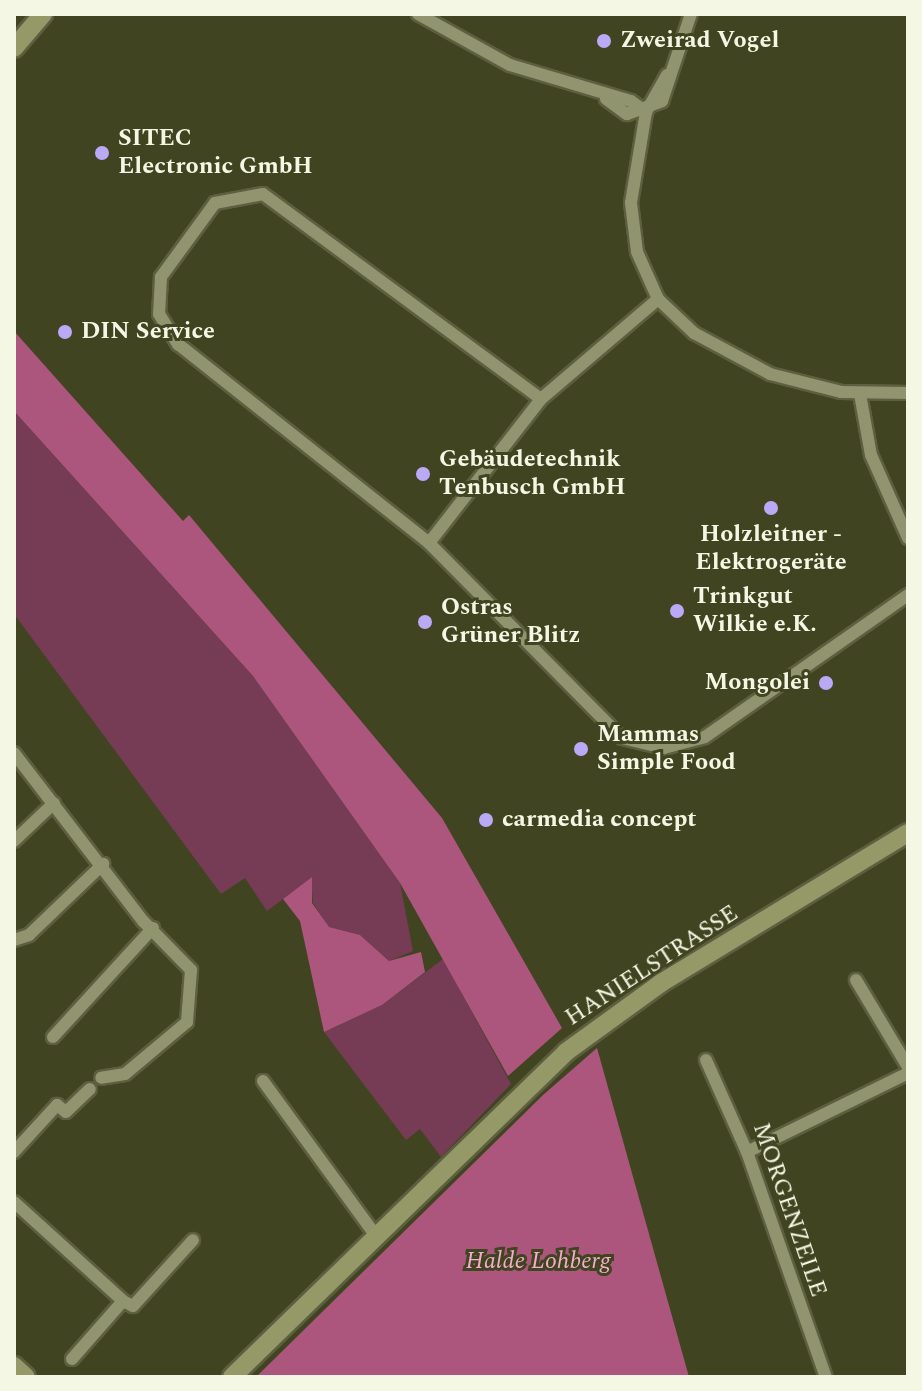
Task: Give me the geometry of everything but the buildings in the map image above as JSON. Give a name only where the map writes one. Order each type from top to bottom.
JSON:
[{"type":"main road","points":[[17,38],[43,14]]},
{"type":"main road","name":"HANIELSTRASSE","points":[[232,1377],[531,1082],[608,1018],[908,833]]},
{"type":"main road","points":[[14,1366],[26,1377]]},
{"type":"street","points":[[418,14],[510,65],[606,99],[631,101],[646,112]]},
{"type":"street","points":[[691,14],[667,75],[662,101],[646,112],[631,203],[637,252],[658,299],[694,333],[741,361],[860,394],[908,393]]},
{"type":"street","points":[[541,399],[279,201],[246,192],[230,196],[197,223],[161,277],[156,295],[165,329],[429,543],[579,702],[622,738],[646,746],[705,737],[908,595]]},
{"type":"street","points":[[429,543],[541,399],[658,299]]},
{"type":"street","points":[[860,394],[871,455],[908,538]]},
{"type":"street","points":[[14,753],[153,928],[191,970],[190,1013],[125,1074],[101,1078]]},
{"type":"street","points":[[14,841],[54,803]]},
{"type":"street","points":[[14,940],[29,935],[103,864]]},
{"type":"street","points":[[53,1037],[153,928]]},
{"type":"street","points":[[747,1152],[908,1070],[856,980]]},
{"type":"street","name":"MORGENZEILE","points":[[706,1060],[747,1152],[826,1377]]},
{"type":"street","points":[[263,1081],[376,1236]]},
{"type":"street","points":[[14,1152],[57,1105],[66,1112],[90,1089]]},
{"type":"street","points":[[14,1202],[123,1301],[133,1306],[193,1240]]},
{"type":"street","points":[[72,1359],[123,1301]]},
{"type":"shaded area","points":[[14,411],[253,676],[400,883],[413,951],[389,961],[360,935],[328,927],[313,903],[311,878],[267,911],[245,878],[221,894],[14,614]]},
{"type":"shaded area","points":[[443,959],[511,1084],[441,1157],[420,1129],[406,1140],[324,1032],[382,1005]]},
{"type":"green space","points":[[14,331],[183,521],[189,515],[442,818],[562,1028],[508,1076],[400,883],[253,676],[14,411]]},
{"type":"green space","points":[[312,877],[312,903],[329,927],[360,935],[389,961],[421,952],[425,972],[382,1005],[324,1032],[300,921],[283,899]]},
{"type":"green space","name":"Halde Lohberg","points":[[597,1048],[689,1377],[256,1377],[543,1095]]},
{"type":"place","name":"Zweirad Vogel","points":[[604,41]]},
{"type":"place","name":"SITEC Electronic GmbH","points":[[102,153]]},
{"type":"place","name":"DIN Service","points":[[65,332]]},
{"type":"place","name":"Gebäudetechnik Tenbusch GmbH","points":[[423,474]]},
{"type":"place","name":"Holzleitner - Elektrogeräte","points":[[771,508]]},
{"type":"place","name":"Trinkgut Wilkie e.K.","points":[[677,611]]},
{"type":"place","name":"Ostras Grüner Blitz","points":[[425,622]]},
{"type":"place","name":"Mongolei","points":[[826,683]]},
{"type":"place","name":"Mammas Simple Food","points":[[581,749]]},
{"type":"place","name":"carmedia concept","points":[[486,820]]}]
